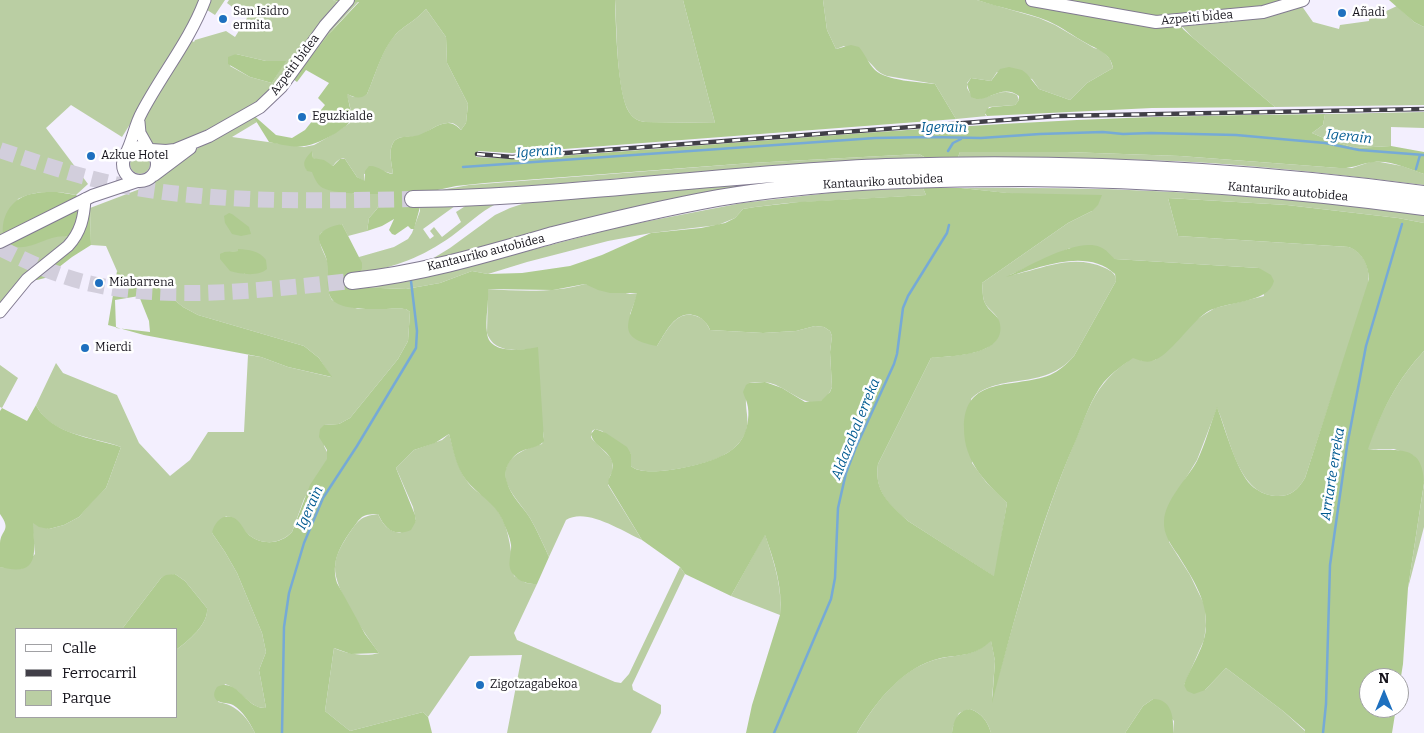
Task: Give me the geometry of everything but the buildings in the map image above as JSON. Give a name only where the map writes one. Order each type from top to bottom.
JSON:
[{"type":"highway","name":"Kantauriko autobidea","points":[[414,199],[527,195],[842,169],[962,165],[1108,167],[1222,172],[1320,181],[1424,194]]},
{"type":"highway","name":"Kantauriko autobidea","points":[[352,281],[450,263],[606,222],[691,203],[777,190],[862,182],[990,178],[1162,182],[1282,190],[1424,207]]},
{"type":"main road","name":"Azpeiti bidea","points":[[150,150],[170,151],[208,136],[251,113],[269,99],[284,83],[329,21],[348,0]]},
{"type":"main road","name":"Azpeiti bidea","points":[[1032,0],[1156,22],[1263,12],[1303,0]]},
{"type":"main road","name":"Azpeiti bidea","points":[[153,176],[208,136]]},
{"type":"main road","points":[[0,242],[89,197],[137,181],[146,180],[153,176],[158,164],[156,156],[150,150],[136,147],[131,149],[124,158],[114,179],[89,197]]},
{"type":"main road","points":[[124,158],[123,168],[131,179],[137,181]]},
{"type":"street","points":[[124,158],[132,144],[135,127],[141,113],[182,44],[205,0]]},
{"type":"street","points":[[141,113],[139,131],[150,150]]},
{"type":"street","points":[[0,312],[27,279],[68,246],[76,236],[89,197]]},
{"type":"street","points":[[68,207],[77,218],[76,236]]},
{"type":"green space","points":[[0,0],[205,0],[186,38],[194,42],[195,40],[226,31],[235,37],[247,18],[227,3],[229,0],[359,1],[335,27],[293,79],[252,113],[257,122],[232,137],[304,147],[314,145],[350,123],[351,112],[346,93],[353,97],[367,94],[386,47],[396,34],[426,9],[446,37],[447,63],[468,104],[466,123],[461,130],[454,124],[444,123],[419,136],[398,138],[393,143],[391,150],[393,174],[383,171],[364,174],[365,182],[357,177],[345,159],[338,160],[333,166],[313,158],[312,152],[306,169],[312,171],[327,189],[358,194],[383,194],[377,209],[369,218],[367,231],[348,236],[342,224],[321,233],[320,241],[328,264],[328,287],[332,300],[358,309],[406,309],[410,312],[408,341],[398,359],[350,418],[339,424],[324,425],[324,446],[328,454],[327,460],[304,499],[292,532],[277,541],[260,541],[249,535],[233,518],[226,516],[212,533],[237,573],[262,633],[266,652],[259,670],[266,708],[255,705],[231,686],[225,684],[218,702],[231,706],[241,713],[255,733],[0,733],[0,567],[21,569],[35,554],[32,522],[49,529],[64,525],[79,517],[106,488],[121,447],[73,434],[52,423],[43,415],[36,405],[56,363],[63,373],[117,395],[139,443],[170,476],[190,460],[208,432],[244,432],[248,355],[331,377],[319,358],[304,346],[198,315],[183,307],[146,277],[124,277],[117,271],[106,246],[91,245],[90,208],[153,184],[168,169],[214,138],[208,129],[177,143],[160,146],[148,138],[137,113],[122,137],[71,105],[46,128],[88,184],[76,195],[47,192],[32,194],[18,199],[5,241],[13,246],[61,235],[69,237],[0,312]],"holes":[[[236,54],[266,61],[285,61],[272,83],[250,77],[230,66]],[[238,249],[245,274],[222,253],[238,251]]]},
{"type":"green space","points":[[209,0],[225,0],[215,15],[204,8]]},
{"type":"green space","points":[[333,0],[615,0],[620,75],[625,103],[629,112],[636,119],[645,122],[715,123],[683,0],[823,0],[827,30],[836,49],[851,45],[859,47],[880,74],[887,77],[935,84],[956,119],[512,153],[478,151],[476,157],[517,159],[867,133],[1077,120],[1325,114],[1323,125],[1312,133],[1355,148],[1391,146],[1424,152],[1424,174],[1387,162],[1339,168],[1180,156],[1067,152],[960,152],[958,157],[926,158],[919,154],[751,163],[456,186],[424,193],[416,205],[420,207],[414,229],[408,226],[395,235],[392,234],[389,230],[394,219],[382,226],[367,231],[369,218],[377,209],[383,194],[343,193],[321,187],[312,172],[307,171],[305,168],[304,163],[308,156],[312,151],[313,158],[324,160],[333,166],[340,159],[345,159],[357,177],[365,181],[365,171],[369,166],[393,174],[391,150],[395,140],[401,137],[419,135],[444,123],[456,125],[461,130],[466,123],[468,104],[447,63],[446,37],[426,9],[396,34],[391,41],[383,55],[367,94],[355,97],[347,94],[352,117],[346,126],[311,145],[289,146],[269,142],[251,113],[276,135],[292,138],[305,130],[325,105],[318,98],[329,83],[306,70],[297,82],[293,79],[328,35],[359,2],[342,3]]},
{"type":"green space","points":[[615,0],[683,0],[715,123],[645,122],[636,119],[629,112],[619,74]]},
{"type":"green space","points":[[823,0],[977,0],[1039,18],[1055,25],[1094,48],[1102,50],[1110,59],[1113,68],[1087,83],[1070,100],[1039,89],[1032,79],[997,72],[991,81],[971,78],[967,83],[967,88],[973,98],[985,98],[1005,92],[1017,95],[1019,100],[1015,105],[989,107],[985,115],[987,116],[956,119],[935,84],[887,76],[878,71],[871,63],[844,46],[836,49],[827,30]]},
{"type":"green space","points":[[977,0],[1303,0],[1178,21],[1183,29],[1192,37],[1275,107],[1152,108],[987,116],[985,113],[987,109],[1015,105],[1019,100],[1019,96],[1012,92],[1006,92],[976,99],[971,97],[967,84],[971,78],[991,81],[1000,69],[1009,67],[1022,70],[1039,89],[1070,100],[1087,83],[1113,68],[1109,58],[1103,52],[1053,23]]},
{"type":"green space","points":[[1389,0],[1424,0],[1424,27],[1414,22]]},
{"type":"green space","points":[[1299,2],[1313,22],[1339,29],[1340,25],[1369,21],[1369,19],[1397,6],[1414,22],[1424,27],[1424,105],[1275,107],[1192,37],[1177,21]]},
{"type":"green space","points":[[236,54],[266,61],[286,61],[272,83],[250,77],[228,64],[228,57]]},
{"type":"green space","points":[[1424,112],[1424,128],[1391,127],[1391,146],[1355,148],[1312,133],[1323,125],[1325,114]]},
{"type":"green space","points":[[960,152],[1067,152],[1180,156],[1339,168],[1352,168],[1370,162],[1380,162],[1402,166],[1424,174],[1424,185],[1263,167],[1209,163],[1083,158],[958,157]]},
{"type":"green space","points":[[140,154],[147,157],[150,164],[147,171],[140,174],[133,171],[130,164],[133,157]]},
{"type":"green space","points":[[919,154],[926,158],[780,165],[424,193],[469,185],[751,163]]},
{"type":"green space","points":[[797,179],[427,262],[450,248],[495,215],[528,202]]},
{"type":"green space","points":[[923,188],[926,195],[788,203],[743,209],[735,218],[718,225],[651,233],[608,241],[488,274],[472,271],[440,283],[406,289],[355,287],[459,269],[623,226],[742,203],[846,191]]},
{"type":"green space","points":[[923,188],[961,188],[1008,193],[1102,195],[1098,205],[1092,211],[1068,223],[982,283],[985,303],[999,321],[1000,335],[995,343],[975,352],[931,358],[878,464],[878,482],[884,496],[908,521],[994,576],[1007,503],[984,479],[972,461],[965,441],[966,411],[972,399],[982,391],[1050,375],[1066,364],[1074,356],[1116,281],[1115,274],[1103,266],[1090,262],[1076,261],[1047,265],[1006,277],[1066,249],[1090,245],[1102,248],[1115,259],[1259,268],[1271,275],[1274,281],[1264,294],[1207,312],[1159,358],[1147,362],[1133,358],[1111,375],[1099,388],[1063,472],[1039,537],[992,703],[995,661],[991,641],[979,650],[927,662],[914,669],[882,698],[857,733],[746,733],[752,705],[780,615],[781,605],[779,584],[765,535],[731,596],[685,574],[680,567],[642,540],[608,484],[613,469],[612,462],[608,454],[592,438],[591,434],[595,429],[598,430],[627,447],[631,454],[631,466],[638,470],[660,471],[699,464],[717,458],[735,447],[745,433],[748,411],[743,392],[749,383],[765,382],[782,388],[805,402],[821,401],[830,392],[832,387],[830,352],[832,336],[830,331],[824,327],[815,326],[796,331],[763,333],[710,330],[701,319],[690,314],[677,318],[668,328],[657,346],[635,339],[630,334],[628,328],[629,321],[637,293],[610,293],[585,284],[553,290],[488,289],[487,333],[489,340],[500,348],[516,350],[538,347],[544,441],[515,455],[506,470],[506,479],[511,492],[530,518],[549,557],[537,584],[521,581],[511,571],[509,535],[502,519],[495,508],[466,480],[455,458],[449,434],[435,443],[414,450],[396,468],[415,515],[416,521],[411,530],[400,533],[395,532],[387,528],[378,514],[366,515],[360,519],[350,532],[337,556],[335,576],[337,583],[365,634],[379,653],[351,654],[334,648],[325,711],[350,731],[423,712],[428,717],[432,733],[255,733],[240,710],[231,704],[218,701],[215,698],[214,694],[217,687],[231,686],[253,704],[266,708],[259,670],[266,652],[262,633],[237,573],[212,533],[215,525],[218,521],[228,516],[233,517],[249,535],[260,541],[272,542],[288,536],[292,532],[310,485],[327,459],[327,450],[319,437],[320,429],[324,425],[339,424],[350,418],[398,359],[408,341],[410,312],[406,309],[353,308],[335,302],[330,296],[326,259],[319,240],[319,236],[323,231],[342,224],[362,263],[355,287],[406,289],[440,283],[472,271],[488,274],[522,273],[570,266],[602,255],[651,233],[701,228],[725,223],[735,218],[743,209],[799,202],[926,195]]},
{"type":"green space","points":[[961,188],[1077,188],[1193,193],[1309,202],[1424,215],[1424,223],[1398,218],[1287,205],[1168,198],[1178,236],[1349,247],[1359,253],[1368,268],[1368,286],[1305,478],[1299,486],[1289,494],[1275,496],[1262,493],[1252,485],[1243,474],[1237,461],[1217,408],[1197,460],[1168,507],[1169,542],[1190,575],[1205,606],[1206,626],[1204,640],[1184,685],[1205,690],[1226,668],[1283,711],[1305,733],[1173,733],[1174,721],[1153,699],[1143,706],[1125,733],[991,733],[984,718],[970,709],[959,713],[952,733],[857,733],[882,697],[903,677],[928,662],[974,652],[991,640],[995,661],[992,699],[1051,503],[1085,417],[1100,388],[1111,375],[1133,357],[1143,361],[1155,360],[1196,320],[1215,308],[1264,296],[1259,268],[1115,259],[1070,248],[1010,275],[1067,262],[1086,262],[1111,271],[1116,281],[1074,356],[1062,367],[1049,374],[1035,378],[995,386],[982,391],[971,399],[972,463],[986,482],[1007,503],[995,577],[908,521],[894,508],[880,490],[877,474],[878,464],[931,358],[979,351],[989,346],[996,339],[999,330],[997,317],[985,303],[982,283],[1068,223],[1092,211],[1016,194]]},
{"type":"green space","points":[[57,192],[76,195],[90,208],[91,245],[45,278],[33,280],[45,263],[69,237],[55,237],[27,246],[13,246],[4,239],[5,216],[14,202],[27,195]]},
{"type":"green space","points":[[1168,198],[1287,205],[1398,218],[1424,223],[1424,351],[1405,374],[1391,397],[1368,449],[1398,450],[1413,455],[1419,461],[1424,483],[1408,588],[1402,668],[1359,668],[1359,718],[1394,718],[1392,733],[1305,733],[1305,730],[1283,711],[1226,668],[1205,690],[1194,694],[1187,691],[1184,685],[1204,641],[1206,615],[1197,588],[1166,535],[1164,521],[1168,505],[1197,461],[1217,407],[1240,469],[1251,485],[1268,495],[1275,496],[1289,494],[1299,486],[1305,478],[1369,279],[1364,260],[1349,247],[1178,236]]},
{"type":"green space","points":[[496,204],[452,236],[419,256],[386,268],[360,274],[359,257],[394,247],[408,239],[412,233],[420,207],[455,206],[423,229],[430,239],[434,236],[430,231],[434,227],[442,237],[461,222],[456,212],[467,205]]},
{"type":"green space","points":[[229,213],[249,227],[251,234],[241,236],[232,234],[225,223],[224,216]]},
{"type":"green space","points":[[238,249],[260,254],[266,260],[267,269],[254,274],[230,271],[220,259],[220,254],[238,251]]},
{"type":"green space","points":[[117,271],[127,278],[146,277],[183,307],[198,315],[304,346],[319,358],[332,377],[288,367],[261,357],[121,329],[150,332],[149,321],[139,296],[115,300],[116,327],[108,325]]},
{"type":"green space","points":[[585,284],[630,294],[638,293],[630,314],[657,346],[672,323],[683,316],[689,315],[703,319],[710,330],[763,333],[796,331],[815,326],[824,327],[830,331],[832,336],[830,352],[832,387],[827,397],[820,402],[813,403],[770,383],[749,383],[746,396],[747,428],[740,442],[725,455],[718,458],[673,470],[638,470],[631,466],[631,454],[602,431],[595,429],[592,431],[592,439],[612,461],[613,471],[608,485],[642,540],[594,518],[574,517],[566,520],[549,557],[538,532],[510,490],[505,477],[506,469],[513,457],[527,449],[542,444],[544,437],[529,349],[510,350],[498,346],[490,339],[487,333],[488,289],[549,290]]},
{"type":"green space","points":[[1424,351],[1424,483],[1414,456],[1394,449],[1367,449],[1391,397],[1405,374]]},
{"type":"green space","points":[[0,365],[18,378],[2,408],[0,407]]},
{"type":"green space","points":[[36,405],[51,423],[62,429],[121,447],[106,488],[79,517],[64,525],[49,529],[39,527],[33,523],[34,552],[33,559],[29,565],[23,569],[0,567],[0,543],[6,527],[0,514],[0,411],[2,408],[27,421]]},
{"type":"green space","points":[[449,434],[464,477],[474,489],[493,504],[504,522],[511,549],[514,576],[526,583],[537,584],[514,633],[517,640],[621,683],[629,674],[680,567],[685,574],[632,685],[633,690],[661,705],[661,713],[651,733],[507,733],[522,655],[470,656],[428,717],[423,712],[350,731],[325,711],[334,648],[356,654],[368,655],[379,653],[351,612],[339,587],[335,567],[339,550],[354,526],[367,516],[378,514],[386,527],[400,533],[416,521],[413,507],[396,468],[414,450],[442,440]]},
{"type":"green space","points":[[1424,483],[1424,527],[1408,588]]},
{"type":"green space","points":[[765,534],[779,584],[780,615],[731,596]]},
{"type":"green space","points":[[175,574],[185,581],[207,608],[205,620],[201,626],[192,637],[178,648],[178,628],[123,628],[161,578],[166,575]]},
{"type":"green space","points":[[1153,699],[1164,702],[1168,706],[1173,721],[1173,733],[1125,733],[1143,706]]},
{"type":"green space","points":[[970,709],[984,718],[991,733],[952,733],[959,714]]},
{"type":"waterway","name":"Igerain","points":[[463,167],[875,138],[981,138],[1103,132],[1123,134],[1236,135],[1325,143],[1359,150],[1424,155]]},
{"type":"waterway","points":[[948,151],[953,143],[961,139]]},
{"type":"waterway","name":"Arriarte erreka","points":[[1416,169],[1420,155]]},
{"type":"waterway","name":"Arriarte erreka","points":[[1323,733],[1326,704],[1330,565],[1347,446],[1366,346],[1402,224]]},
{"type":"waterway","name":"Aldazabal erreka","points":[[774,733],[831,599],[835,578],[838,508],[846,473],[894,364],[903,308],[908,296],[947,233],[949,225]]},
{"type":"waterway","name":"Igerain","points":[[282,733],[284,627],[289,593],[304,543],[323,498],[416,348],[417,331],[411,281]]},
{"type":"tunnel","points":[[0,150],[50,167],[101,181],[170,193],[274,200],[413,199]]},
{"type":"tunnel","points":[[0,248],[68,278],[123,289],[155,292],[222,292],[352,281]]},
{"type":"railway","points":[[477,154],[512,157],[1057,116],[1424,109]]},
{"type":"place","name":"Añadi","points":[[1342,13]]},
{"type":"place","name":"San Isidro ermita","points":[[223,19]]},
{"type":"place","name":"Eguzkialde","points":[[302,117]]},
{"type":"place","name":"Azkue Hotel","points":[[91,156]]},
{"type":"place","name":"Miabarrena","points":[[99,283]]},
{"type":"place","name":"Mierdi","points":[[85,348]]},
{"type":"place","name":"Zigotzagabekoa","points":[[480,685]]}]
